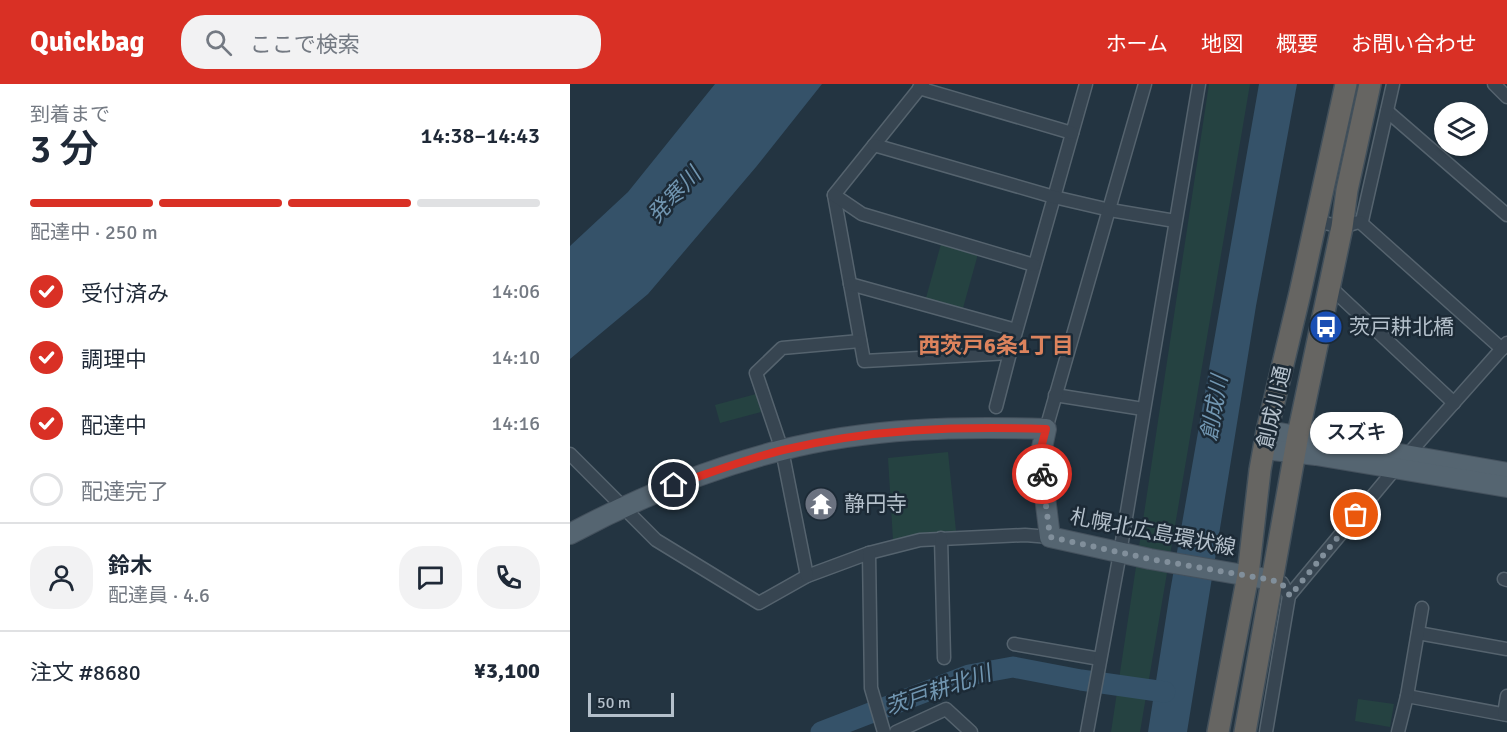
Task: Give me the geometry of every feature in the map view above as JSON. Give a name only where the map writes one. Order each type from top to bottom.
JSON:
[{"type":"highway","name":"創成川通","points":[[1218,732],[1248,575],[1266,440],[1346,84]]},
{"type":"highway","name":"創成川通","points":[[1245,732],[1296,444],[1329,286],[1351,225],[1347,190],[1370,84]]},
{"type":"main road","points":[[570,534],[622,507],[685,481],[782,450],[836,439],[886,433],[979,427],[1046,429]]},
{"type":"main road","name":"札幌北広島環状線","points":[[1046,429],[1040,457],[1050,537],[1158,560],[1272,580]]},
{"type":"main road","points":[[1266,440],[1401,462],[1507,487]]},
{"type":"main road","points":[[1401,462],[1507,472]]},
{"type":"street","points":[[996,407],[1086,84]]},
{"type":"street","points":[[1046,429],[1145,84]]},
{"type":"street","points":[[1087,732],[1120,552],[1198,84]]},
{"type":"street","points":[[1316,221],[1351,225],[1362,221],[1393,84]]},
{"type":"street","points":[[1494,84],[1507,97]]},
{"type":"street","points":[[1010,352],[864,361],[834,195],[921,86],[1072,134]]},
{"type":"street","points":[[1387,111],[1507,215]]},
{"type":"street","points":[[874,145],[1054,197],[1110,210],[1175,221]]},
{"type":"street","points":[[834,195],[862,214],[1034,265]]},
{"type":"street","points":[[1266,732],[1290,596],[1401,462],[1504,346],[1351,225]]},
{"type":"street","points":[[850,284],[1017,330]]},
{"type":"street","points":[[1329,286],[1454,403]]},
{"type":"street","points":[[807,576],[782,450],[756,373],[782,348],[860,341]]},
{"type":"street","points":[[1055,395],[1143,410]]},
{"type":"street","points":[[570,454],[656,540],[759,603],[807,576],[869,554],[920,540],[1025,535],[1050,537]]},
{"type":"street","points":[[941,538],[944,658]]},
{"type":"street","points":[[869,554],[872,694],[879,728]]},
{"type":"street","points":[[1272,580],[1282,584],[1290,596]]},
{"type":"street","points":[[1398,732],[1407,696],[1422,608]]},
{"type":"street","points":[[1418,633],[1507,649]]},
{"type":"street","points":[[1014,644],[1100,659]]},
{"type":"street","points":[[1407,696],[1505,715],[1507,696]]},
{"type":"street","points":[[896,732],[946,709],[971,732]]},
{"type":"green space","points":[[1209,84],[1250,84],[1140,732],[1111,732]]},
{"type":"green space","points":[[941,244],[978,254],[963,308],[926,298]]},
{"type":"green space","points":[[756,394],[761,412],[720,423],[715,405]]},
{"type":"green space","points":[[948,452],[956,531],[925,533],[893,540],[888,458]]},
{"type":"green space","points":[[1358,699],[1394,704],[1390,727],[1355,721]]},
{"type":"water","name":"発寒川","points":[[715,84],[822,84],[756,167],[648,294],[570,359],[570,246],[628,192]]},
{"type":"water","name":"創成川","points":[[1259,84],[1297,84],[1256,306],[1187,732],[1148,732],[1170,592]]},
{"type":"waterway","name":"茨戸耕北川","points":[[821,732],[969,675],[1013,667],[1165,692]]},
{"type":"way so far","points":[[1042,474],[1050,537],[1150,559],[1272,580],[1282,584],[1290,596],[1356,515]]},
{"type":"place","name":"茨戸耕北橋","points":[[1326,327]]},
{"type":"place","name":"静円寺","points":[[821,504]]},
{"type":"place","name":"スズキ","points":[[1356,515]]},
{"type":"district","name":"西茨戸6条1丁目","points":[[996,345]]},
{"type":"route","points":[[674,485],[782,450],[836,439],[886,433],[989,427],[1046,429],[1040,457],[1042,474]]}]
